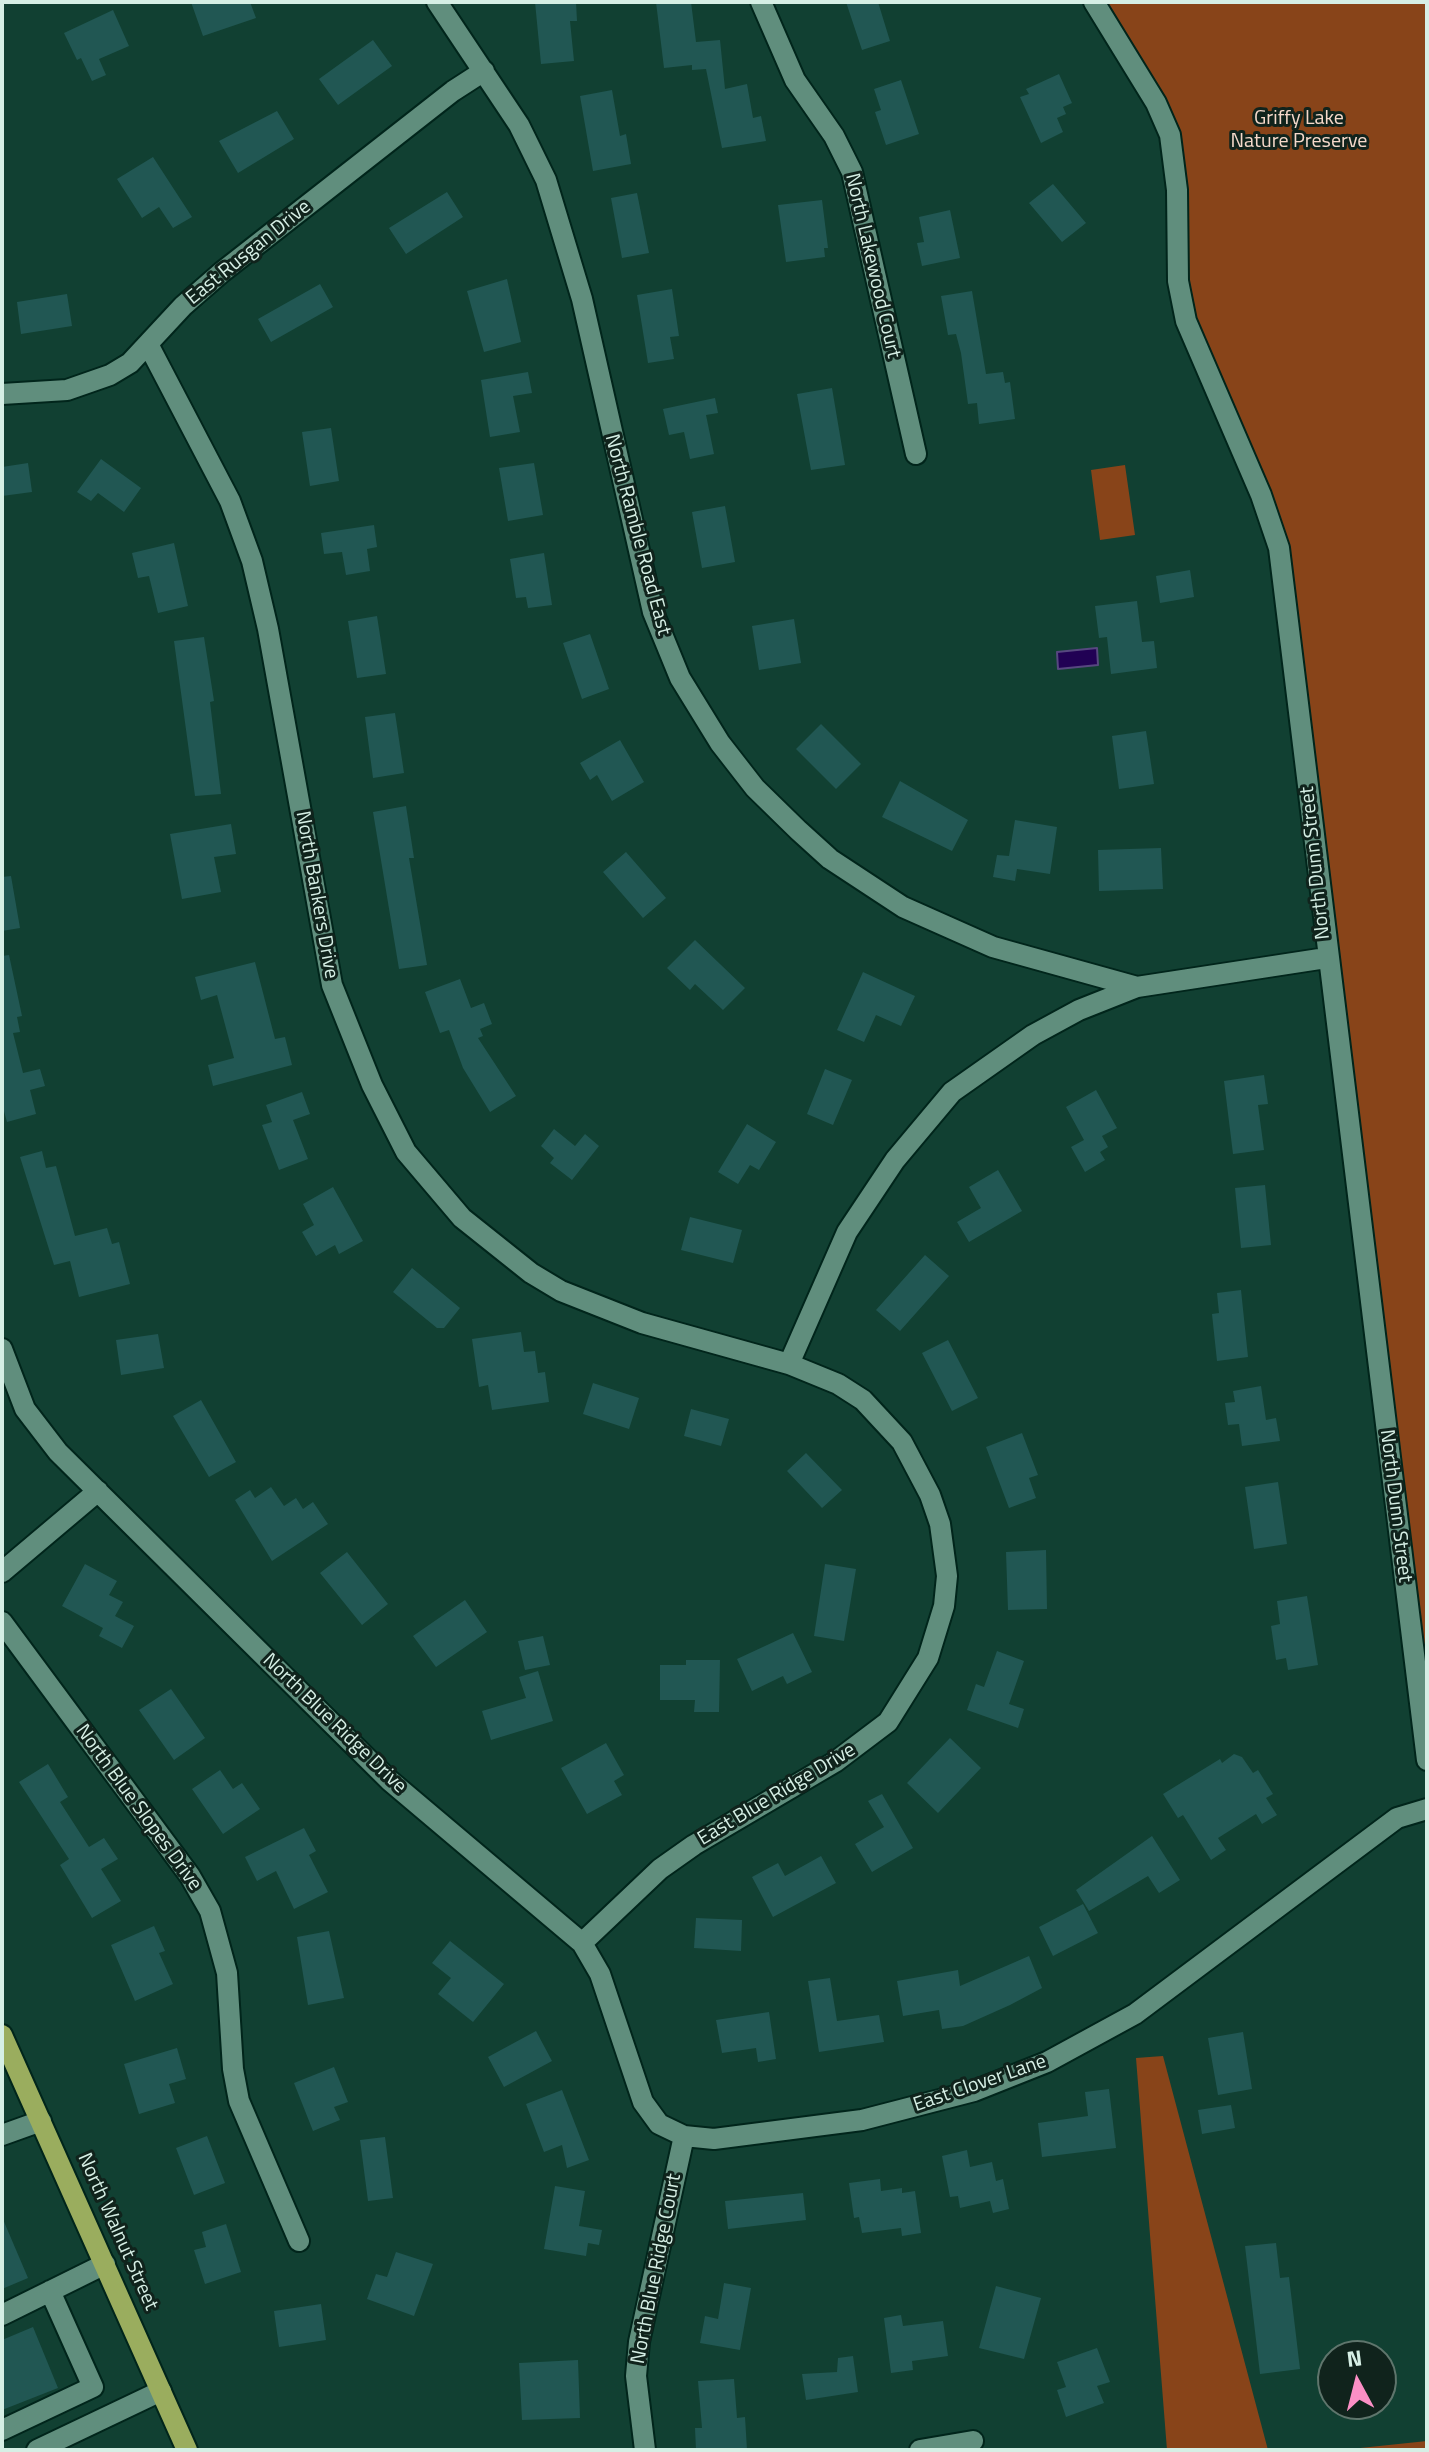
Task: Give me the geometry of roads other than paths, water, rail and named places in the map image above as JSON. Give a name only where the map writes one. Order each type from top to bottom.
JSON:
[{"type":"main road","name":"North Walnut Street","points":[[2,2035],[187,2450]]},
{"type":"street","name":"North Ramble Road East","points":[[437,2],[519,125],[558,213],[582,299],[653,612],[680,678],[720,743],[755,788],[808,840],[865,884],[903,907],[993,947],[1137,987]]},
{"type":"street","name":"North Lakewood Court","points":[[761,2],[795,80],[834,136],[852,172],[916,454]]},
{"type":"street","name":"North Dunn Street","points":[[1094,2],[1156,103],[1170,135],[1176,178],[1178,281],[1186,321],[1261,495],[1279,548],[1326,958],[1427,1760]]},
{"type":"street","name":"East Rusgan Drive","points":[[2,394],[43,393],[89,384],[120,369],[149,346],[183,306],[222,272],[453,91],[484,71]]},
{"type":"street","name":"North Bankers Drive","points":[[149,346],[230,501],[252,561],[268,629],[332,985],[372,1085],[406,1152],[462,1218],[519,1264],[561,1291],[642,1323],[789,1364]]},
{"type":"street","points":[[789,1364],[822,1283],[854,1220],[895,1160],[952,1092],[1033,1035],[1079,1010],[1137,987],[1326,958]]},
{"type":"street","name":"North Blue Ridge Drive","points":[[2,1349],[25,1409],[58,1452],[389,1780],[582,1943]]},
{"type":"street","name":"East Blue Ridge Drive","points":[[582,1943],[660,1869],[694,1845],[867,1741],[903,1703],[928,1658],[944,1606],[947,1576],[940,1524],[924,1482],[902,1442],[863,1400],[838,1384],[789,1364]]},
{"type":"street","points":[[2,1572],[98,1491]]},
{"type":"street","name":"North Blue Slopes Drive","points":[[2,1622],[190,1876],[210,1911],[227,1973],[233,2069],[239,2101],[299,2241]]},
{"type":"street","name":"East Clover Lane","points":[[684,2136],[714,2139],[862,2120],[974,2091],[1047,2062],[1135,2014],[1397,1818],[1427,1809]]},
{"type":"street","points":[[582,1943],[600,1974],[643,2102],[659,2124],[684,2136]]},
{"type":"street","points":[[2,2135],[41,2121]]},
{"type":"street","name":"North Blue Ridge Court","points":[[645,2450],[636,2376],[639,2342],[684,2136]]},
{"type":"street","points":[[2,2315],[105,2264]]},
{"type":"street","points":[[2,2430],[93,2387],[50,2291]]},
{"type":"street","points":[[37,2450],[161,2391]]},
{"type":"street","points":[[920,2450],[973,2441]]},
{"type":"park label","name":"Griffy Lake Nature Preserve","points":[[1299,130]]}]
